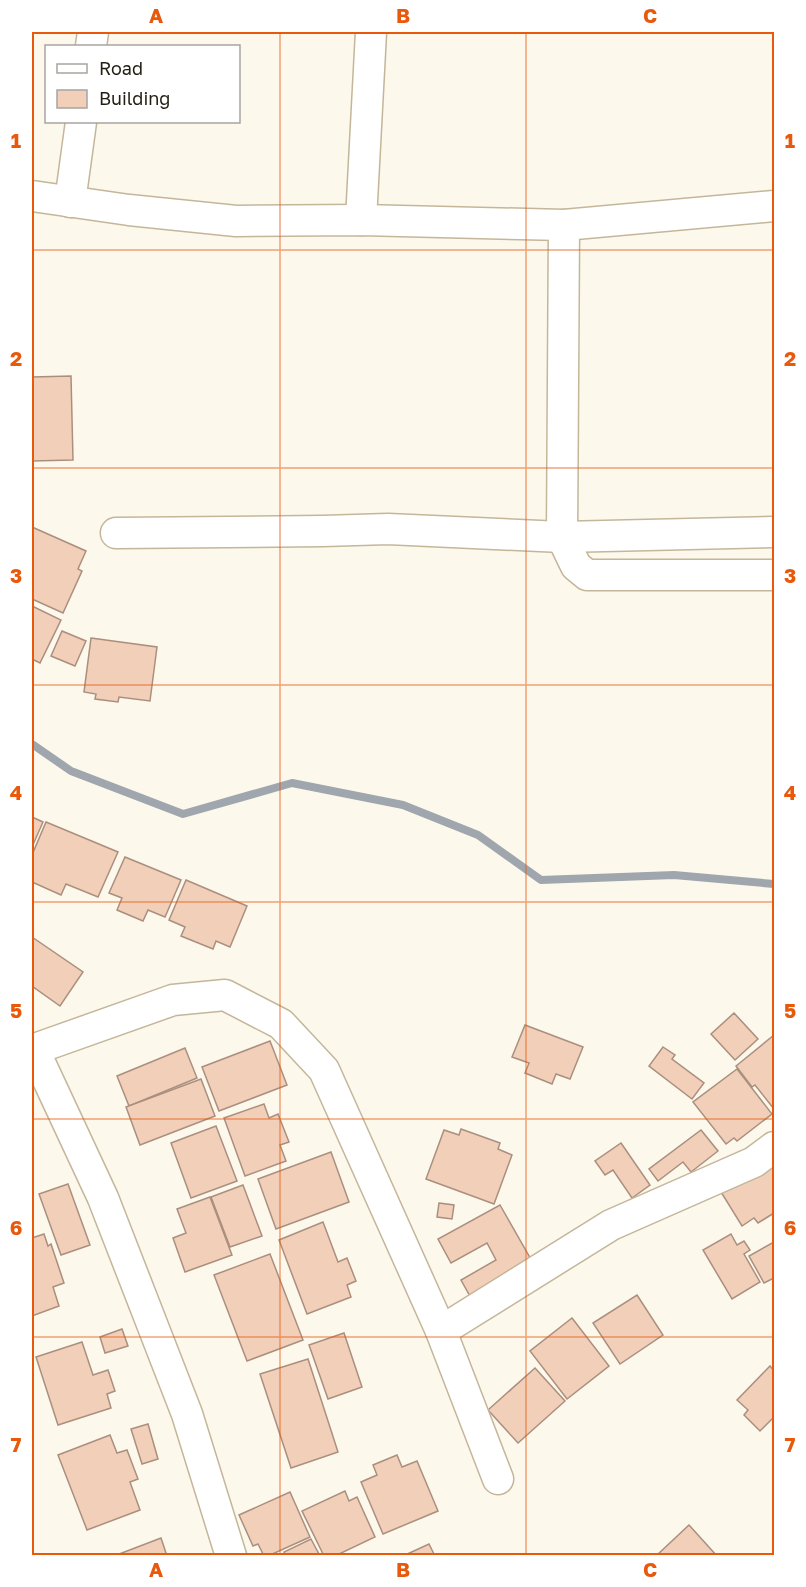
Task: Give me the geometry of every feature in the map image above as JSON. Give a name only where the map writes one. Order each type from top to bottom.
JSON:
[{"type":"street","points":[[361,220],[371,32]]},
{"type":"street","points":[[70,202],[81,123]]},
{"type":"street","points":[[32,196],[236,221],[361,220],[564,225],[774,206]]},
{"type":"street","points":[[564,225],[562,537],[576,566],[587,575],[774,575]]},
{"type":"street","points":[[116,533],[388,529],[562,537],[774,532]]},
{"type":"street","points":[[231,1556],[187,1414],[103,1198],[33,1050],[173,1000],[225,995],[281,1024],[324,1070],[441,1331],[498,1479]]},
{"type":"street","points":[[441,1331],[611,1225],[754,1162],[774,1147]]},
{"type":"building","points":[[71,376],[73,460],[32,461],[32,377]]},
{"type":"building","points":[[32,527],[86,551],[78,569],[82,571],[63,613],[32,599]]},
{"type":"building","points":[[32,606],[61,620],[40,663],[32,659]]},
{"type":"building","points":[[62,631],[86,641],[75,666],[51,656]]},
{"type":"building","points":[[91,638],[157,647],[150,701],[119,697],[118,702],[95,699],[96,694],[84,692]]},
{"type":"building","points":[[32,817],[43,822],[32,847]]},
{"type":"building","points":[[46,822],[118,852],[98,897],[66,884],[61,895],[32,882],[32,855]]},
{"type":"building","points":[[125,857],[181,880],[165,917],[148,910],[143,921],[117,910],[122,898],[109,893]]},
{"type":"building","points":[[186,880],[247,906],[230,947],[216,941],[213,949],[181,936],[185,927],[169,920]]},
{"type":"building","points":[[32,937],[83,972],[60,1006],[32,986]]},
{"type":"building","points":[[734,1013],[758,1039],[735,1060],[711,1034]]},
{"type":"building","points":[[525,1025],[583,1047],[570,1079],[556,1074],[552,1084],[525,1073],[529,1063],[512,1057]]},
{"type":"building","points":[[774,1035],[774,1109],[755,1085],[752,1087],[736,1066]]},
{"type":"building","points":[[270,1041],[287,1085],[219,1111],[202,1067]]},
{"type":"building","points":[[663,1047],[675,1055],[672,1059],[704,1083],[692,1099],[649,1066]]},
{"type":"building","points":[[185,1048],[197,1078],[129,1106],[117,1076]]},
{"type":"building","points":[[737,1069],[772,1114],[737,1141],[734,1138],[726,1144],[693,1102]]},
{"type":"building","points":[[201,1079],[215,1116],[140,1145],[126,1107]]},
{"type":"building","points":[[264,1104],[269,1118],[278,1114],[289,1142],[280,1145],[286,1161],[245,1176],[224,1118]]},
{"type":"building","points":[[216,1126],[237,1181],[191,1198],[171,1143]]},
{"type":"building","points":[[461,1129],[500,1143],[498,1149],[512,1155],[494,1204],[426,1179],[444,1130],[459,1135]]},
{"type":"building","points":[[701,1130],[718,1151],[691,1172],[683,1162],[658,1181],[649,1169]]},
{"type":"building","points":[[621,1143],[650,1185],[632,1198],[613,1170],[605,1175],[595,1161]]},
{"type":"building","points":[[331,1152],[349,1202],[276,1229],[258,1179]]},
{"type":"building","points":[[769,1163],[774,1172],[774,1213],[758,1223],[754,1218],[742,1226],[721,1192]]},
{"type":"building","points":[[68,1184],[90,1245],[61,1255],[39,1194]]},
{"type":"building","points":[[243,1185],[262,1236],[230,1247],[211,1197]]},
{"type":"building","points":[[210,1197],[232,1255],[185,1272],[173,1238],[186,1233],[177,1209]]},
{"type":"building","points":[[439,1203],[454,1205],[452,1219],[437,1217]]},
{"type":"building","points":[[500,1205],[533,1263],[471,1298],[461,1280],[496,1260],[487,1243],[451,1263],[438,1239]]},
{"type":"building","points":[[323,1222],[338,1262],[347,1258],[356,1281],[347,1285],[351,1297],[307,1314],[279,1240]]},
{"type":"building","points":[[44,1234],[48,1246],[51,1244],[64,1283],[53,1287],[59,1306],[32,1316],[32,1238]]},
{"type":"building","points":[[731,1234],[737,1245],[744,1241],[750,1250],[744,1254],[760,1282],[732,1299],[703,1250]]},
{"type":"building","points":[[774,1242],[774,1278],[764,1283],[749,1256]]},
{"type":"building","points":[[270,1254],[303,1340],[247,1361],[214,1275]]},
{"type":"building","points":[[637,1295],[663,1335],[620,1364],[593,1323]]},
{"type":"building","points":[[572,1318],[609,1366],[567,1399],[530,1351]]},
{"type":"building","points":[[122,1329],[128,1346],[105,1353],[100,1337]]},
{"type":"building","points":[[344,1333],[362,1387],[328,1399],[309,1345]]},
{"type":"building","points":[[82,1342],[93,1375],[108,1370],[115,1391],[107,1394],[111,1408],[58,1425],[36,1357]]},
{"type":"building","points":[[308,1359],[338,1452],[291,1468],[260,1374]]},
{"type":"building","points":[[770,1366],[774,1371],[774,1417],[760,1431],[744,1415],[748,1410],[737,1400]]},
{"type":"building","points":[[535,1368],[565,1401],[518,1443],[488,1410]]},
{"type":"building","points":[[148,1424],[158,1459],[142,1464],[131,1429]]},
{"type":"building","points":[[110,1435],[117,1453],[127,1450],[138,1479],[130,1482],[140,1510],[87,1530],[58,1455]]},
{"type":"building","points":[[397,1455],[402,1467],[417,1461],[438,1511],[383,1534],[361,1482],[377,1475],[373,1465]]},
{"type":"building","points":[[345,1491],[349,1501],[357,1497],[375,1537],[335,1556],[324,1556],[302,1511]]},
{"type":"building","points":[[290,1492],[310,1537],[264,1556],[258,1544],[253,1546],[239,1515]]},
{"type":"building","points":[[689,1525],[717,1556],[656,1556]]},
{"type":"building","points":[[161,1538],[167,1556],[114,1556]]},
{"type":"building","points":[[311,1539],[320,1556],[286,1556],[284,1552]]},
{"type":"building","points":[[429,1544],[435,1556],[403,1556]]},
{"type":"waterway","points":[[32,744],[71,771],[183,814],[292,783],[403,805],[478,835],[541,880],[674,875],[774,884]]}]
